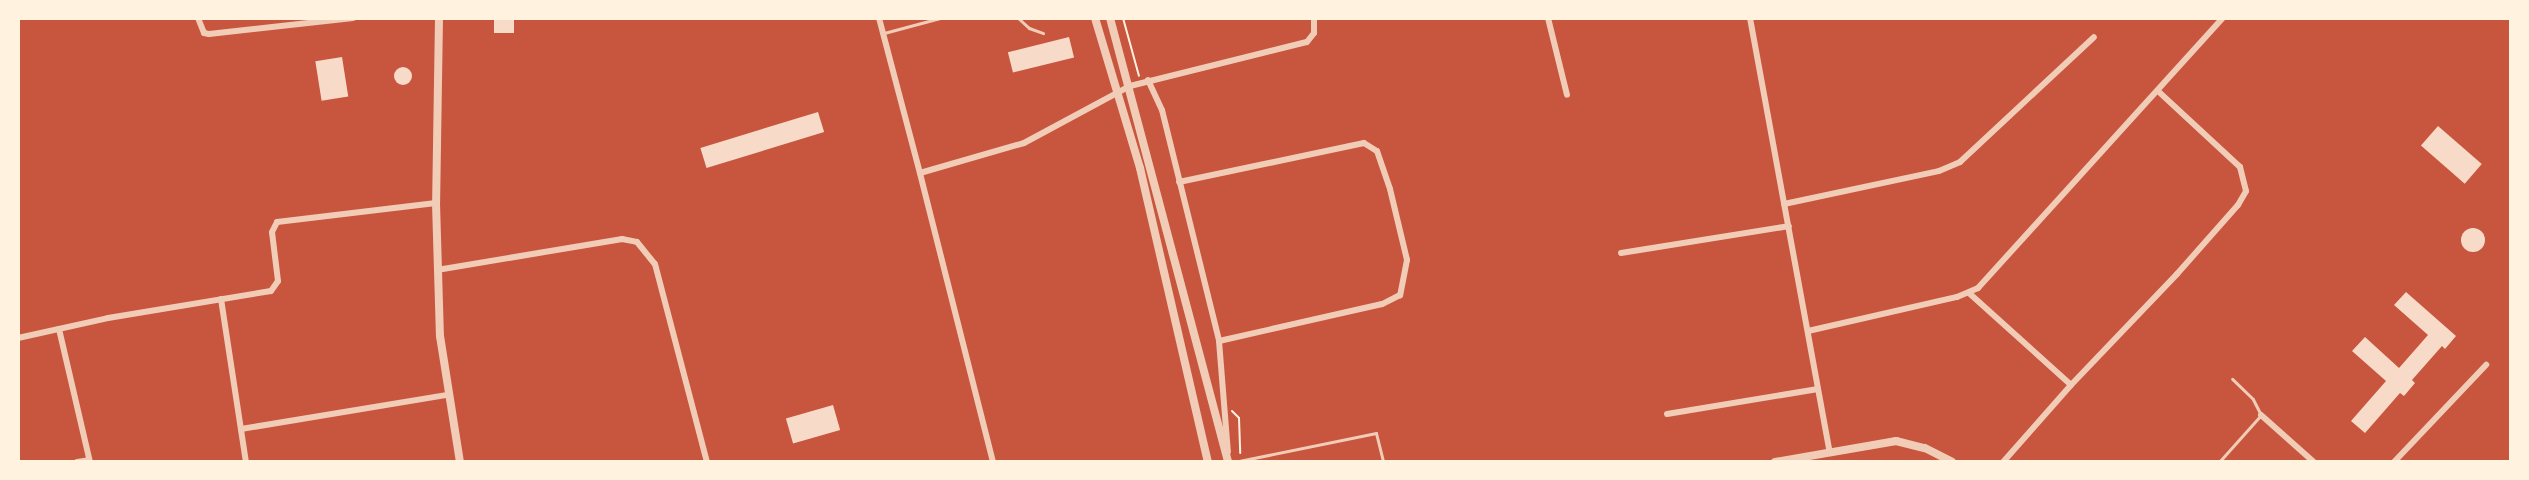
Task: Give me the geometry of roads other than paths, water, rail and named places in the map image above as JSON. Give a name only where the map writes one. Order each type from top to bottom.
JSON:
[{"type":"street","points":[[198,18],[204,33],[209,34],[353,18]]},
{"type":"street","points":[[440,18],[437,270],[447,395],[460,462]]},
{"type":"street","points":[[879,18],[993,462]]},
{"type":"street","points":[[1095,18],[1146,191],[1208,462]]},
{"type":"street","points":[[1110,18],[1130,86],[1228,462]]},
{"type":"street","points":[[920,173],[1024,143],[1118,91],[1144,81],[1306,42],[1314,33],[1314,18]]},
{"type":"street","points":[[1548,18],[1566,95]]},
{"type":"street","points":[[1750,18],[1830,452]]},
{"type":"street","points":[[1808,331],[1969,293],[2000,267],[2223,18]]},
{"type":"street","points":[[1784,204],[1939,171],[1960,162],[2094,37]]},
{"type":"street","points":[[1144,81],[1162,110],[1219,341],[1228,462]]},
{"type":"street","points":[[2003,462],[2071,385],[2177,274],[2238,205],[2246,191],[2240,167],[2157,91]]},
{"type":"street","points":[[1179,182],[1364,143],[1377,151],[1384,163],[1407,260],[1400,295],[1382,304],[1219,341]]},
{"type":"street","points":[[18,338],[273,289],[278,281],[273,228],[283,219],[436,203]]},
{"type":"street","points":[[1621,253],[1789,226]]},
{"type":"street","points":[[437,270],[622,239],[645,248],[655,264],[707,462]]},
{"type":"street","points":[[1969,293],[2071,385]]},
{"type":"street","points":[[221,299],[246,462]]},
{"type":"street","points":[[59,329],[89,461],[77,462]]},
{"type":"street","points":[[2394,462],[2486,365]]},
{"type":"street","points":[[1667,414],[1818,389]]},
{"type":"street","points":[[241,429],[447,395]]},
{"type":"street","points":[[2261,415],[2314,462]]},
{"type":"street","points":[[1775,462],[1896,441],[1925,448],[1952,462]]},
{"type":"lane","points":[[884,34],[940,18]]},
{"type":"lane","points":[[1018,18],[1029,28],[1043,33]]},
{"type":"lane","points":[[2219,462],[2261,415],[2253,399],[2232,379]]},
{"type":"lane","points":[[1234,462],[1376,433],[1383,462]]}]
